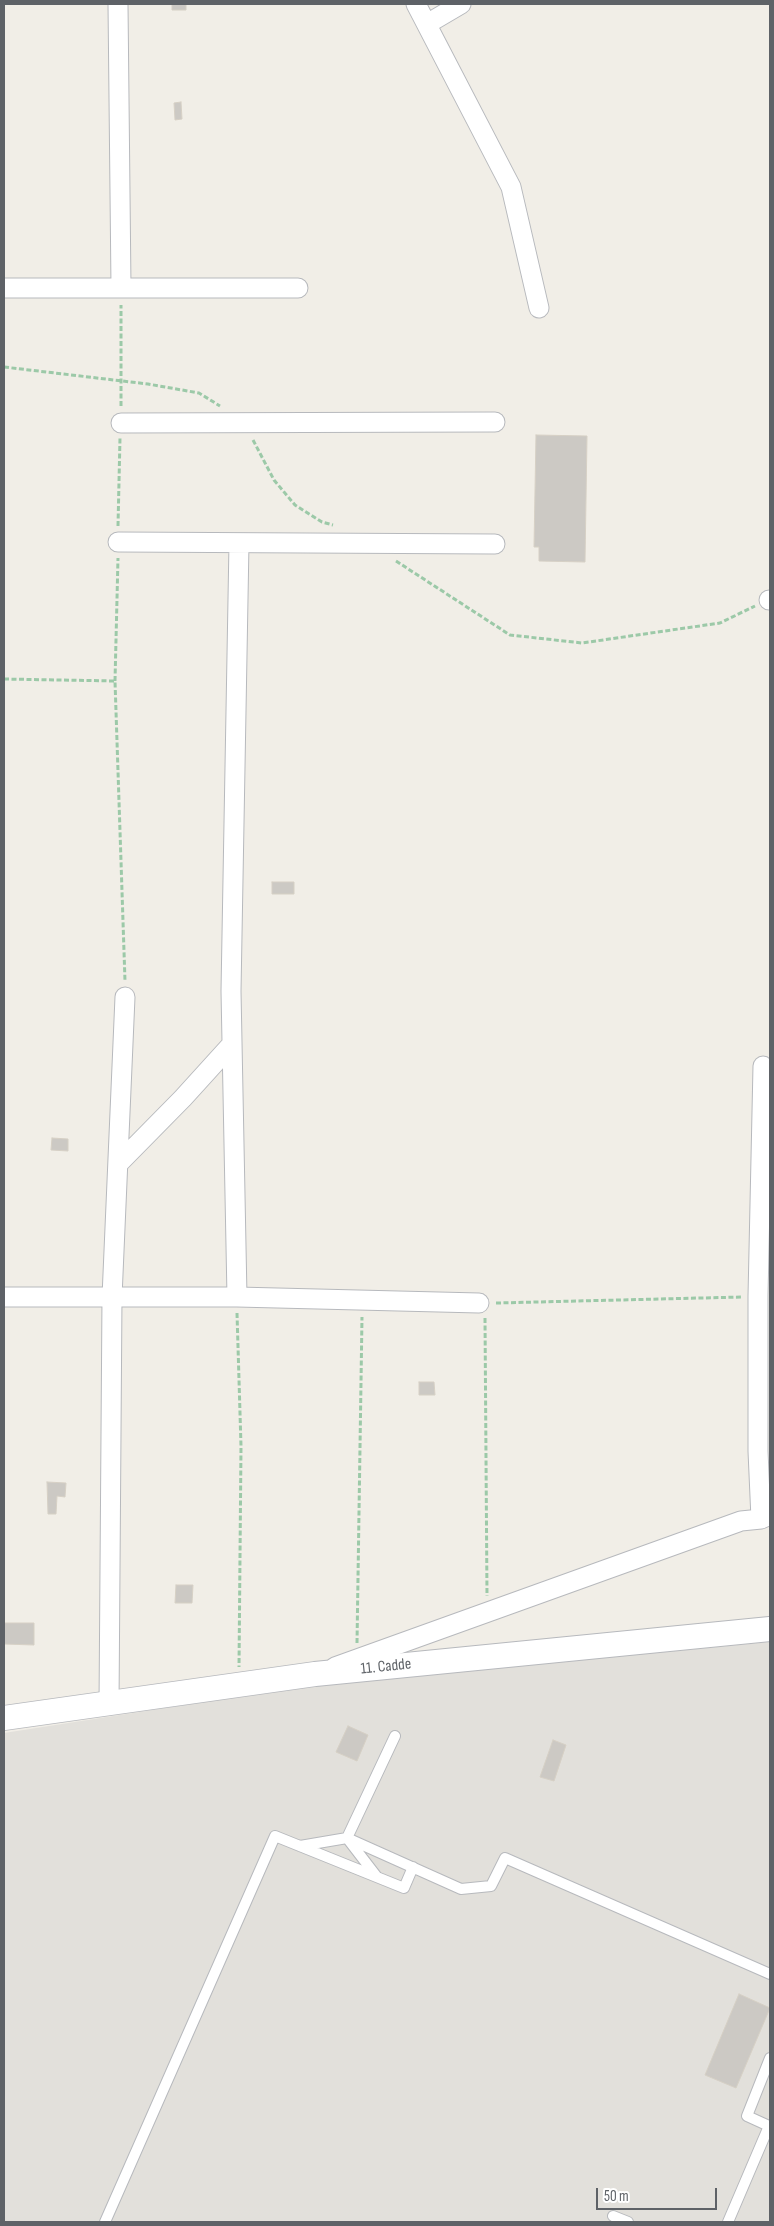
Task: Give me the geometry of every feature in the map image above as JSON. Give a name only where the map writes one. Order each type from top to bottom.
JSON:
[{"type":"street","points":[[118,4],[121,287]]},
{"type":"street","points":[[416,4],[511,187],[539,308]]},
{"type":"street","points":[[427,24],[461,4]]},
{"type":"street","points":[[4,288],[298,288]]},
{"type":"street","points":[[121,423],[495,422]]},
{"type":"street","points":[[118,542],[495,544]]},
{"type":"street","points":[[236,1296],[231,991],[239,543]]},
{"type":"street","points":[[108,1704],[112,1297],[125,997]]},
{"type":"street","points":[[118,1163],[183,1098],[232,1044]]},
{"type":"street","points":[[315,1674],[741,1521],[766,1517],[758,1451],[758,1296],[763,1066]]},
{"type":"street","points":[[4,1297],[236,1296],[482,1303]]},
{"type":"street","name":"11. Cadde","points":[[4,1718],[315,1674],[770,1629]]},
{"type":"lane","points":[[348,1838],[395,1736]]},
{"type":"lane","points":[[105,2222],[275,1836],[404,1888],[413,1868]]},
{"type":"lane","points":[[348,1838],[378,1878]]},
{"type":"lane","points":[[300,1846],[348,1838],[461,1889],[490,1886],[504,1858],[770,1974]]},
{"type":"lane","points":[[728,2222],[769,2126],[747,2116],[770,2058]]},
{"type":"lane","points":[[613,2216],[628,2222]]},
{"type":"path","points":[[121,287],[122,381],[115,681],[125,997]]},
{"type":"path","points":[[4,367],[122,381],[199,393],[232,412],[244,423],[274,480],[295,505],[322,522],[338,526]]},
{"type":"path","points":[[377,544],[383,553],[510,635],[582,643],[720,623],[770,600]]},
{"type":"path","points":[[4,679],[115,681]]},
{"type":"path","points":[[236,1296],[241,1446],[239,1685]]},
{"type":"path","points":[[487,1612],[482,1303],[758,1296]]},
{"type":"path","points":[[357,1658],[362,1300]]},
{"type":"shaded area","points":[[770,1642],[770,2222],[4,2222],[4,1733],[313,1685]]},
{"type":"building","points":[[172,4],[186,4],[186,10],[172,10]]},
{"type":"building","points":[[181,102],[182,119],[175,120],[174,103]]},
{"type":"building","points":[[536,435],[587,436],[585,562],[539,561],[539,547],[534,547]]},
{"type":"building","points":[[272,882],[294,882],[294,894],[272,894]]},
{"type":"building","points":[[52,1138],[68,1139],[68,1151],[51,1150]]},
{"type":"building","points":[[419,1382],[434,1382],[435,1395],[419,1395]]},
{"type":"building","points":[[47,1482],[66,1483],[65,1497],[57,1496],[56,1514],[48,1514]]},
{"type":"building","points":[[176,1585],[193,1585],[192,1603],[175,1603]]},
{"type":"building","points":[[4,1623],[34,1623],[34,1645],[4,1644]]},
{"type":"building","points":[[348,1726],[368,1735],[357,1761],[336,1752]]},
{"type":"building","points":[[553,1740],[566,1745],[554,1781],[540,1777]]},
{"type":"building","points":[[739,1994],[770,2008],[736,2088],[705,2075]]}]
